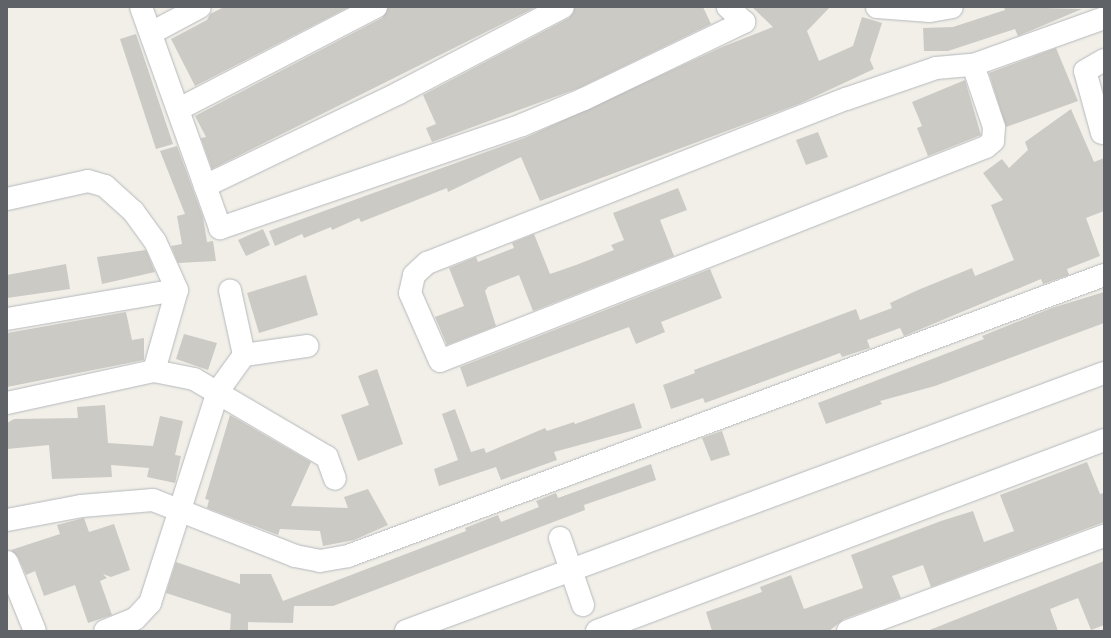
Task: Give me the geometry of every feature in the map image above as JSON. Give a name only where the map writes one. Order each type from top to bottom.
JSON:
[{"type":"street","points":[[141,7],[153,32],[220,228],[515,128],[744,22],[728,7]]},
{"type":"street","points":[[153,32],[200,7]]},
{"type":"street","points":[[179,109],[376,7]]},
{"type":"street","points":[[206,186],[399,94],[563,7]]},
{"type":"street","points":[[877,7],[930,11],[952,7]]},
{"type":"street","points":[[973,65],[994,127],[993,142],[986,147],[440,361],[410,293],[414,275],[426,263],[853,96],[936,68],[973,65],[1104,18]]},
{"type":"street","points":[[1102,133],[1085,71],[1104,60]]},
{"type":"street","points":[[7,199],[88,180],[105,186],[133,211],[155,241],[177,290],[154,371]]},
{"type":"street","points":[[7,520],[81,506],[153,500],[181,508],[295,556],[320,561],[348,556],[1104,275]]},
{"type":"street","points":[[7,319],[177,290]]},
{"type":"street","points":[[230,290],[244,355]]},
{"type":"street","points":[[105,631],[135,619],[150,603],[218,391],[244,355],[307,346]]},
{"type":"street","points":[[7,403],[154,371],[194,379],[218,391],[327,458],[335,479]]},
{"type":"street","points":[[406,631],[1104,373]]},
{"type":"street","points":[[597,631],[1104,440]]},
{"type":"street","points":[[848,631],[1104,536]]},
{"type":"street","points":[[560,538],[583,605]]},
{"type":"street","points":[[7,562],[35,631]]},
{"type":"building","points":[[224,7],[349,7],[195,86],[171,39],[207,20],[210,14]]},
{"type":"building","points":[[388,7],[536,7],[212,169],[201,138],[206,137],[195,116],[382,18]]},
{"type":"building","points":[[575,7],[703,7],[711,24],[579,88],[432,142],[426,128],[436,124],[423,95],[569,18]]},
{"type":"building","points":[[752,7],[830,7],[807,31],[819,61],[853,46],[862,17],[882,23],[870,60],[874,69],[801,103],[540,201],[521,157],[448,192],[447,188],[361,222],[359,218],[332,230],[331,227],[304,238],[302,234],[275,246],[269,231],[527,137],[722,47],[773,27]]},
{"type":"building","points":[[1004,7],[1082,9],[1018,36],[1015,29],[948,51],[924,51],[923,28],[953,27],[1005,10]]},
{"type":"building","points":[[136,34],[173,144],[156,149],[120,39]]},
{"type":"building","points":[[1056,48],[1078,101],[1006,127],[989,73]]},
{"type":"building","points":[[965,80],[981,135],[928,156],[917,128],[922,126],[912,102]]},
{"type":"building","points":[[1071,109],[1094,162],[1104,158],[1104,211],[1086,218],[1100,256],[1067,269],[1069,275],[1043,284],[1041,279],[904,336],[900,328],[867,340],[870,348],[842,357],[840,353],[705,403],[703,398],[671,409],[663,385],[695,373],[694,370],[856,309],[860,320],[892,308],[890,303],[918,290],[972,268],[975,276],[1014,260],[991,205],[1003,200],[983,173],[1002,159],[1009,168],[1028,150],[1025,142]]},
{"type":"building","points":[[818,132],[828,157],[806,165],[796,140]]},
{"type":"building","points":[[177,146],[203,217],[207,242],[213,241],[216,261],[178,263],[171,246],[182,244],[177,216],[185,214],[160,151]]},
{"type":"building","points":[[678,188],[687,210],[660,220],[674,256],[533,311],[519,275],[488,287],[485,291],[496,326],[447,345],[435,317],[464,306],[449,268],[476,257],[478,262],[514,248],[512,243],[534,234],[550,274],[576,265],[614,250],[611,245],[624,240],[613,213]]},
{"type":"building","points":[[263,229],[270,245],[246,256],[238,240]]},
{"type":"building","points":[[146,250],[155,272],[102,284],[97,257]]},
{"type":"building","points":[[66,264],[70,289],[7,298],[7,275]]},
{"type":"building","points":[[710,269],[722,298],[661,322],[665,332],[636,344],[629,327],[467,387],[460,367]]},
{"type":"building","points":[[306,275],[318,315],[259,333],[247,293]]},
{"type":"building","points":[[1104,292],[1104,323],[935,386],[880,401],[882,404],[826,424],[818,403],[984,339],[982,336],[1052,308]]},
{"type":"building","points":[[126,312],[132,340],[144,338],[144,360],[7,387],[7,333]]},
{"type":"building","points":[[184,334],[217,343],[208,370],[176,359]]},
{"type":"building","points":[[377,369],[403,444],[358,461],[341,415],[369,405],[358,376]]},
{"type":"building","points":[[634,403],[642,428],[554,452],[557,460],[501,480],[496,467],[439,486],[434,469],[458,460],[442,414],[455,409],[471,452],[484,448],[486,453],[545,428],[547,431],[574,422],[575,424]]},
{"type":"building","points":[[105,405],[108,443],[153,446],[160,416],[183,421],[175,455],[181,456],[175,483],[147,477],[149,468],[111,465],[112,477],[52,479],[49,445],[7,449],[7,423],[14,419],[78,418],[77,407]]},
{"type":"building","points":[[230,415],[311,462],[291,506],[348,508],[344,497],[368,489],[388,525],[354,540],[323,546],[320,531],[280,529],[278,535],[207,508],[209,500],[205,499]]},
{"type":"building","points":[[722,431],[730,455],[711,461],[702,438]]},
{"type":"building","points":[[1087,462],[1100,494],[1104,493],[1104,522],[931,587],[923,565],[892,576],[901,598],[844,619],[829,631],[712,631],[706,612],[762,592],[760,587],[791,575],[804,609],[863,588],[851,555],[941,521],[973,511],[984,542],[1014,531],[1000,495]]},
{"type":"building","points":[[651,464],[656,480],[584,505],[585,510],[333,606],[294,606],[293,623],[248,622],[248,631],[230,631],[231,614],[166,593],[176,562],[240,584],[240,574],[271,574],[283,601],[466,531],[465,528],[498,515],[501,522],[539,507],[536,501],[556,493],[558,498]]},
{"type":"building","points":[[84,518],[89,532],[114,524],[130,570],[111,577],[103,574],[107,578],[100,581],[112,615],[88,623],[75,585],[44,596],[35,571],[26,575],[18,557],[11,550],[60,534],[57,525]]},
{"type":"building","points":[[1104,561],[1104,625],[1091,630],[1078,598],[1050,609],[1058,631],[927,631]]}]
